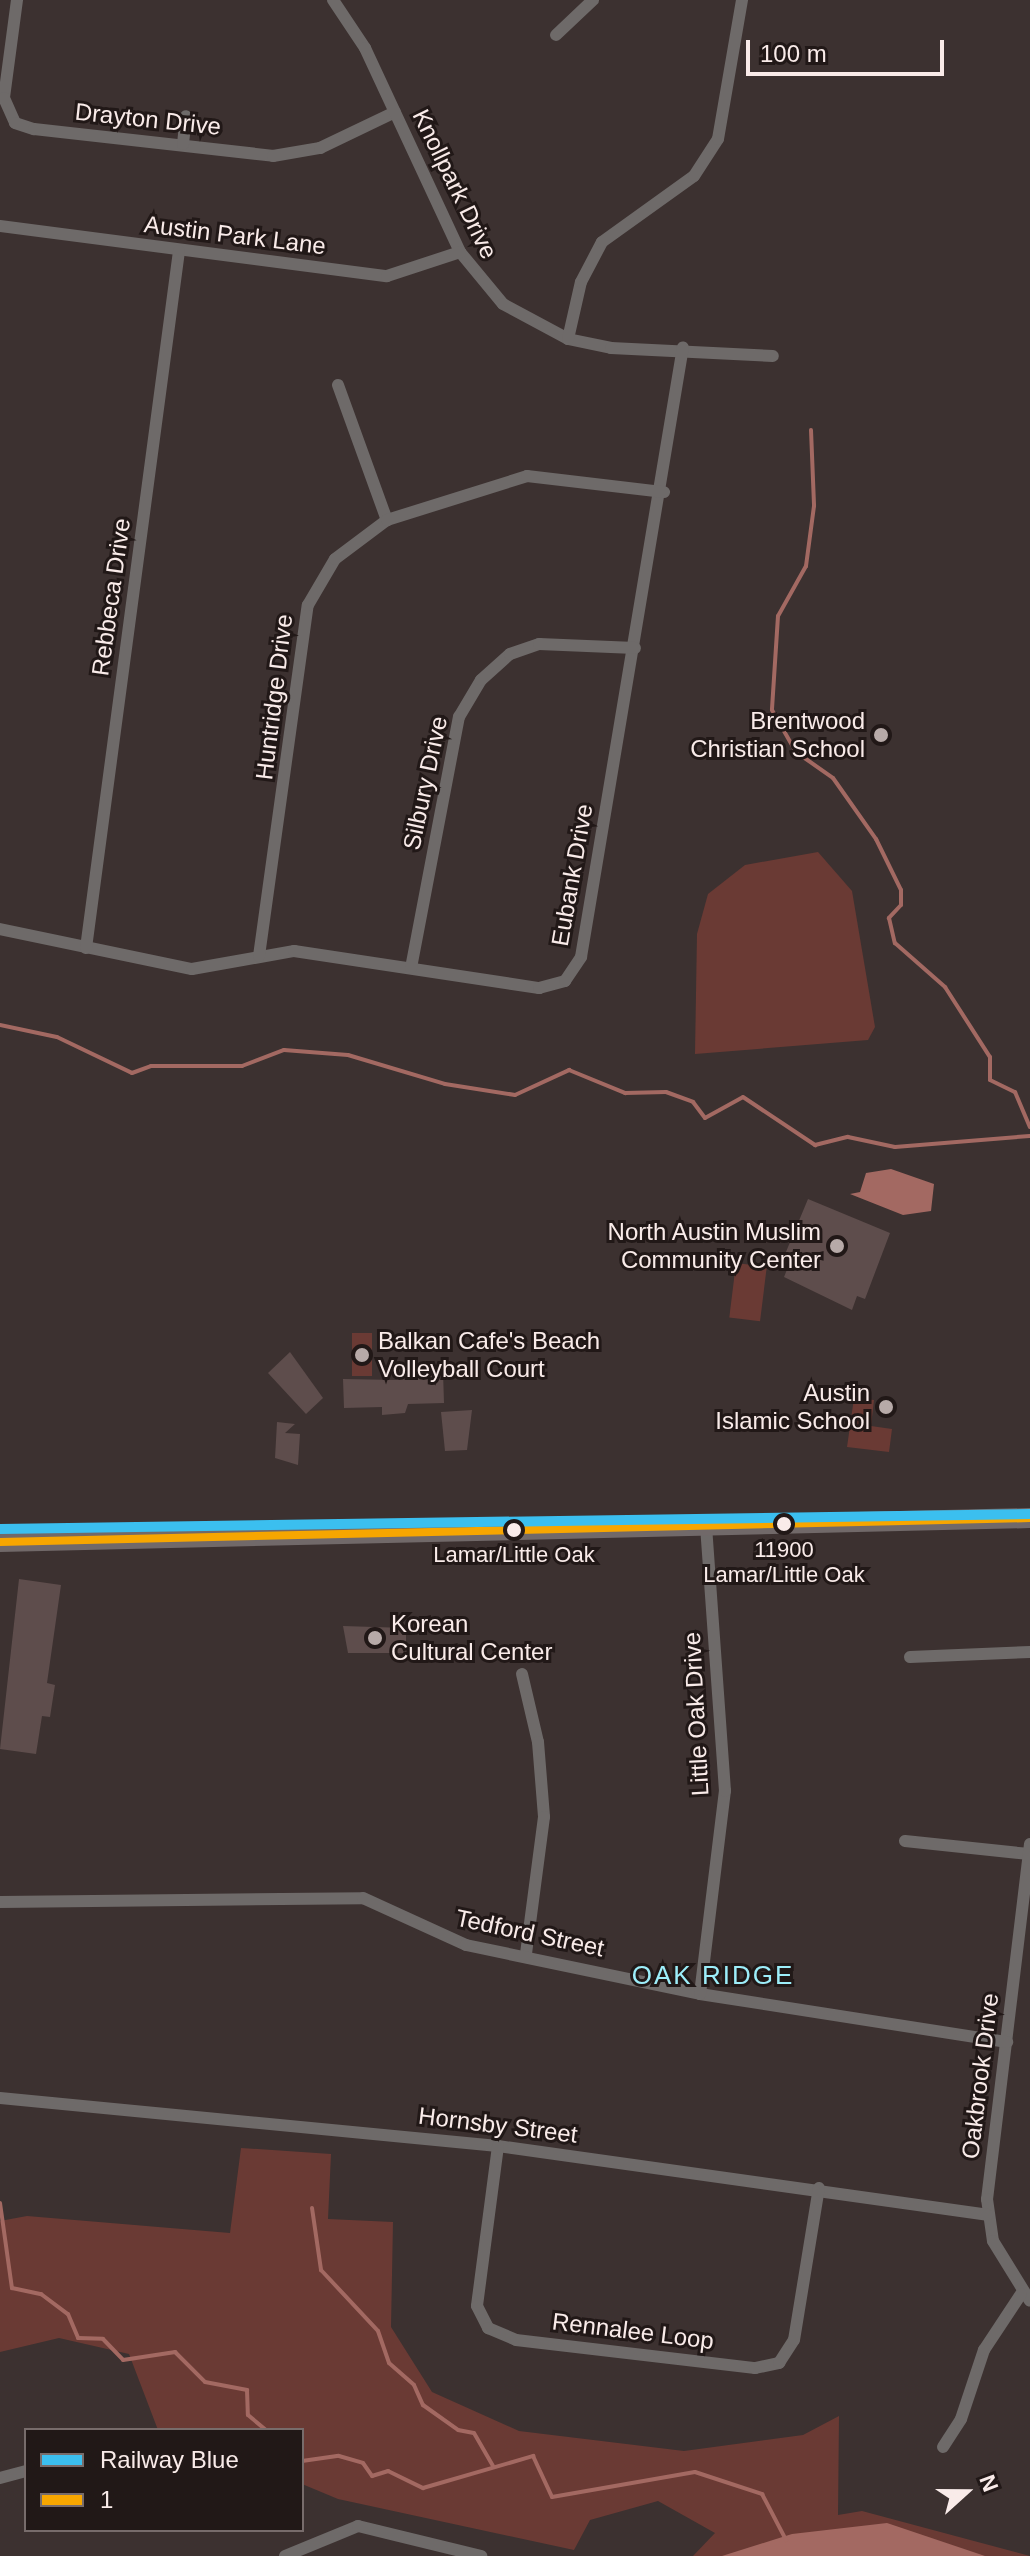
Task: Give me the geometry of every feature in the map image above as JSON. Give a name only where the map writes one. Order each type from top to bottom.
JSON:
[{"type":"main road","points":[[0,1542],[1030,1518]]},
{"type":"street","name":"Drayton Drive","points":[[17,0],[4,98],[15,123],[183,144],[298,154],[395,112]]},
{"type":"street","name":"Knollpark Drive","points":[[333,0],[395,112],[460,252],[503,304],[568,339],[611,348],[683,347],[773,356]]},
{"type":"street","points":[[556,35],[593,0]]},
{"type":"street","points":[[568,339],[581,282],[602,242],[680,188],[714,146],[742,0]]},
{"type":"street","points":[[183,144],[186,116]]},
{"type":"street","name":"Austin Park Lane","points":[[0,226],[387,276],[460,252]]},
{"type":"street","name":"Rebbeca Drive","points":[[86,948],[179,251]]},
{"type":"street","name":"Eubank Drive","points":[[0,929],[192,969],[259,956],[324,952],[539,988],[571,975],[581,957],[664,492],[683,347]]},
{"type":"street","points":[[338,385],[387,520]]},
{"type":"street","name":"Huntridge Drive","points":[[259,956],[308,605],[335,559],[387,520],[527,476],[664,492]]},
{"type":"street","name":"Silbury Drive","points":[[411,968],[459,717],[481,680],[510,654],[539,644],[635,648]]},
{"type":"street","name":"Little Oak Drive","points":[[700,1994],[725,1791],[706,1527]]},
{"type":"street","points":[[910,1657],[1030,1652]]},
{"type":"street","points":[[522,1674],[538,1742],[544,1817],[526,1953]]},
{"type":"street","points":[[905,1841],[1029,1849]]},
{"type":"street","name":"Oakbrook Drive","points":[[1026,2297],[987,2215],[1029,1849]]},
{"type":"street","name":"Tedford Street","points":[[0,1902],[363,1898],[466,1945],[526,1953],[700,1994],[1007,2042]]},
{"type":"street","name":"Hornsby Street","points":[[0,2098],[498,2146],[819,2188],[987,2215]]},
{"type":"street","name":"Rennalee Loop","points":[[498,2146],[477,2306],[488,2328],[516,2340],[755,2368],[779,2363],[794,2340],[819,2188]]},
{"type":"street","points":[[943,2447],[961,2419],[984,2350],[1026,2297]]},
{"type":"street","points":[[0,2478],[24,2472]]},
{"type":"street","points":[[285,2556],[358,2526],[481,2556]]},
{"type":"shaded area","points":[[818,852],[852,891],[875,1027],[868,1040],[695,1054],[697,934],[708,894],[745,865]]},
{"type":"shaded area","points":[[891,1169],[934,1184],[931,1211],[903,1215],[850,1194],[860,1192],[866,1173]]},
{"type":"shaded area","points":[[736,1263],[767,1267],[760,1321],[729,1318]]},
{"type":"shaded area","name":"Balkan Cafe's Beach Volleyball Court","points":[[352,1333],[372,1333],[372,1376],[352,1376]]},
{"type":"shaded area","points":[[854,1398],[874,1400],[871,1426],[892,1429],[889,1452],[847,1447]]},
{"type":"shaded area","points":[[241,2148],[331,2154],[328,2219],[393,2222],[391,2327],[432,2392],[519,2431],[684,2451],[803,2435],[839,2416],[838,2515],[862,2511],[1030,2556],[693,2556],[715,2533],[658,2501],[590,2520],[574,2550],[338,2499],[304,2485],[304,2428],[157,2428],[129,2354],[59,2338],[0,2352],[0,2221],[27,2216],[230,2233]]},
{"type":"shaded area","points":[[887,2523],[985,2556],[722,2556],[792,2534]]},
{"type":"building","name":"North Austin Muslim Community Center","points":[[808,1199],[890,1233],[865,1299],[857,1296],[852,1310],[784,1277],[790,1262],[783,1259]]},
{"type":"building","points":[[290,1352],[323,1398],[306,1414],[268,1373]]},
{"type":"building","points":[[415,1370],[443,1371],[444,1403],[408,1404],[405,1413],[382,1415],[382,1407],[344,1408],[343,1379],[396,1380]]},
{"type":"building","points":[[472,1410],[467,1450],[445,1451],[441,1412]]},
{"type":"building","points":[[277,1422],[295,1424],[285,1433],[300,1434],[298,1465],[275,1458]]},
{"type":"building","points":[[19,1579],[61,1585],[47,1683],[55,1685],[50,1717],[42,1716],[36,1754],[0,1749]]},
{"type":"building","name":"Korean Cultural Center","points":[[343,1626],[406,1628],[406,1653],[348,1653]]},
{"type":"waterway","points":[[811,430],[814,506],[806,566],[778,616],[772,710],[796,752],[833,778],[876,839],[901,890],[901,905],[889,918],[895,943],[945,987],[990,1057],[990,1080],[1015,1092],[1030,1127]]},
{"type":"waterway","points":[[0,1025],[57,1037],[132,1073],[151,1066],[242,1066],[284,1050],[348,1055],[445,1084],[515,1095],[569,1070],[625,1093],[666,1092],[693,1102],[705,1118],[743,1097],[815,1145],[848,1137],[895,1147],[1030,1136]]},
{"type":"waterway","points":[[0,2203],[12,2288],[41,2294],[68,2314],[78,2338],[103,2339],[123,2360],[175,2352],[205,2382],[247,2390],[248,2415],[264,2428]]},
{"type":"waterway","points":[[312,2208],[321,2270],[378,2331],[389,2363],[414,2385],[423,2405],[458,2430],[474,2433],[493,2466]]},
{"type":"waterway","points":[[304,2461],[339,2456],[363,2463],[372,2476],[388,2471],[423,2488],[533,2456],[552,2497],[695,2472],[762,2494],[786,2540]]},
{"type":"rail line","name":"Blue","points":[[0,1529],[1030,1514]]},
{"type":"transit line","name":"1","points":[[0,1542],[1030,1518]]},
{"type":"place","name":"Brentwood Christian School","points":[[881,735]]},
{"type":"place","name":"North Austin Muslim Community Center","points":[[837,1246]]},
{"type":"place","name":"Balkan Cafe's Beach Volleyball Court","points":[[362,1355]]},
{"type":"place","name":"Austin Islamic School","points":[[886,1407]]},
{"type":"place","name":"11900 Lamar/Little Oak","points":[[784,1524]]},
{"type":"place","name":"Lamar/Little Oak","points":[[514,1530]]},
{"type":"place","name":"Korean Cultural Center","points":[[375,1638]]},
{"type":"district","name":"OAK RIDGE","points":[[713,1976]]}]
